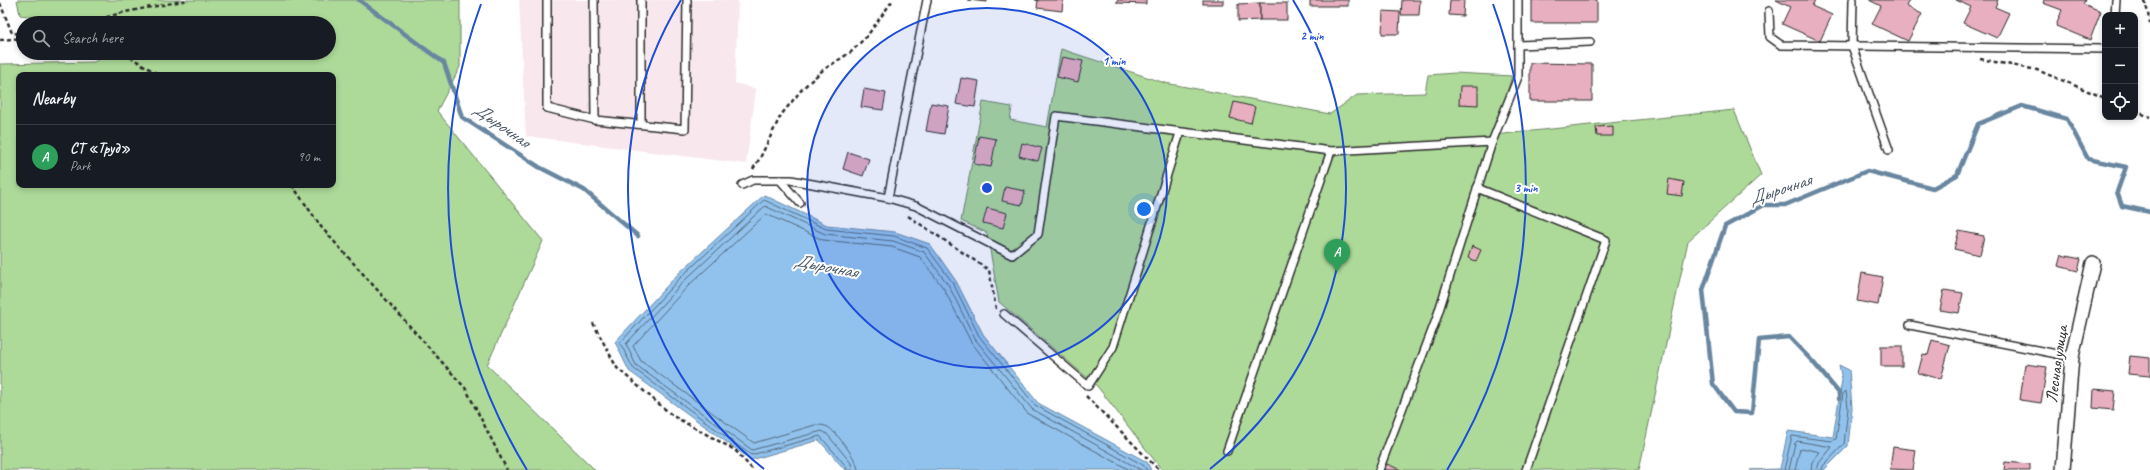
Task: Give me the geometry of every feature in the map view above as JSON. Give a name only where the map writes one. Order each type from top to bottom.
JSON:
[{"type":"street","name":"Лесная улица","points":[[2062,470],[2072,357],[2093,263]]},
{"type":"lane","points":[[547,0],[547,108],[595,120],[685,129],[687,0]]},
{"type":"lane","points":[[594,0],[595,120]]},
{"type":"lane","points":[[641,0],[641,124]]},
{"type":"lane","points":[[888,198],[927,0]]},
{"type":"lane","points":[[1379,470],[1436,320],[1492,142],[1518,77],[1518,0]]},
{"type":"lane","points":[[1853,0],[1852,46],[1889,150]]},
{"type":"lane","points":[[2115,12],[2116,0]]},
{"type":"lane","points":[[1769,11],[1770,37],[1781,45],[2102,49]]},
{"type":"lane","points":[[1518,44],[1590,42]]},
{"type":"lane","points":[[742,185],[753,180],[791,180],[888,198],[916,206],[1012,255],[1038,234],[1056,116],[1180,133],[1331,151],[1492,142]]},
{"type":"lane","points":[[1004,314],[1088,386],[1113,347],[1180,133]]},
{"type":"lane","points":[[1228,451],[1331,151]]},
{"type":"lane","points":[[780,180],[800,203]]},
{"type":"lane","points":[[1477,188],[1606,240],[1526,470]]},
{"type":"lane","points":[[1910,325],[2072,357]]},
{"type":"path","points":[[111,16],[188,0]]},
{"type":"path","points":[[742,185],[760,158],[780,115],[803,88],[823,70],[851,52],[867,36],[893,0]]},
{"type":"path","points":[[2145,0],[2150,23]]},
{"type":"path","points":[[0,3],[12,33],[16,33]]},
{"type":"path","points":[[0,40],[16,39]]},
{"type":"path","points":[[1964,47],[1977,59],[2037,70],[2102,97]]},
{"type":"path","points":[[135,60],[154,72]]},
{"type":"path","points":[[2138,112],[2150,117]]},
{"type":"path","points":[[294,188],[322,228],[466,389],[507,470]]},
{"type":"path","points":[[593,323],[617,368],[673,416],[735,450],[753,470]]},
{"type":"shaded area","points":[[519,0],[738,0],[735,83],[756,89],[746,164],[526,136]]},
{"type":"green space","points":[[17,0],[460,0],[460,67],[437,111],[543,241],[487,365],[595,470],[0,470],[0,64],[94,62],[97,60],[336,60],[336,16],[20,15]]},
{"type":"green space","points":[[1061,49],[1165,83],[1330,114],[1357,95],[1425,93],[1428,75],[1455,73],[1512,76],[1494,135],[1734,110],[1761,175],[1688,241],[1639,470],[1162,470],[1097,386],[999,302],[987,233],[961,221],[983,102],[1012,107],[1010,120],[1047,127]]},
{"type":"water","points":[[764,195],[827,225],[895,232],[930,244],[956,281],[983,334],[1038,403],[1147,462],[1151,470],[845,470],[819,440],[751,460],[629,371],[615,342],[678,274]]},
{"type":"water","points":[[1839,365],[1849,370],[1852,408],[1848,446],[1824,470],[1750,470],[1780,469],[1788,431],[1833,437],[1842,380]]},
{"type":"building","points":[[968,0],[987,0],[987,2]]},
{"type":"building","points":[[1038,0],[1063,0],[1062,11],[1037,8]]},
{"type":"building","points":[[1117,0],[1146,0],[1146,4],[1117,3]]},
{"type":"building","points":[[1203,0],[1223,0],[1223,4],[1203,4]]},
{"type":"building","points":[[1310,0],[1348,0],[1348,6],[1310,6]]},
{"type":"building","points":[[1402,0],[1420,0],[1419,15],[1401,15]]},
{"type":"building","points":[[1450,0],[1464,0],[1463,16],[1449,15]]},
{"type":"building","points":[[1532,0],[1597,0],[1597,23],[1532,23]]},
{"type":"building","points":[[1776,0],[1815,0],[1812,6],[1832,15],[1820,41],[1782,24],[1790,7]]},
{"type":"building","points":[[1869,0],[1909,0],[1906,6],[1922,14],[1908,41],[1872,24],[1881,6]]},
{"type":"building","points":[[1956,0],[1998,0],[1995,7],[2009,13],[1997,38],[1963,23],[1971,7]]},
{"type":"building","points":[[2044,0],[2085,0],[2083,4],[2101,11],[2090,40],[2056,26],[2062,10],[2043,3]]},
{"type":"building","points":[[1260,3],[1260,20],[1238,21],[1238,4]]},
{"type":"building","points":[[1260,3],[1287,3],[1287,20],[1260,20]]},
{"type":"building","points":[[1383,11],[1400,12],[1399,34],[1382,34]]},
{"type":"building","points":[[1062,57],[1083,61],[1078,82],[1057,77]]},
{"type":"building","points":[[1530,63],[1592,64],[1592,101],[1530,101]]},
{"type":"building","points":[[961,78],[979,81],[975,107],[956,104]]},
{"type":"building","points":[[1460,86],[1478,86],[1478,105],[1459,104]]},
{"type":"building","points":[[864,89],[886,93],[883,110],[861,107]]},
{"type":"building","points":[[1234,102],[1255,107],[1251,123],[1230,118]]},
{"type":"building","points":[[931,103],[949,106],[944,134],[926,131]]},
{"type":"building","points":[[1613,126],[1613,136],[1597,136],[1596,127]]},
{"type":"building","points":[[979,136],[996,139],[991,167],[974,164]]},
{"type":"building","points":[[1022,143],[1042,148],[1038,161],[1019,156]]},
{"type":"building","points":[[848,152],[869,159],[863,176],[843,169]]},
{"type":"building","points":[[1669,179],[1684,182],[1682,196],[1667,194]]},
{"type":"building","points":[[1005,187],[1025,191],[1022,205],[1002,201]]},
{"type":"building","points":[[987,208],[1007,213],[1003,228],[983,223]]},
{"type":"building","points":[[1959,231],[1984,236],[1980,255],[1954,249]]},
{"type":"building","points":[[1472,246],[1481,250],[1476,261],[1468,258]]},
{"type":"building","points":[[2061,255],[2081,259],[2078,271],[2058,266]]},
{"type":"building","points":[[1862,273],[1883,277],[1878,305],[1857,301]]},
{"type":"building","points":[[1944,290],[1963,293],[1959,313],[1940,310]]},
{"type":"building","points":[[1932,340],[1950,345],[1941,379],[1918,373],[1923,354],[1928,355]]},
{"type":"building","points":[[1881,346],[1902,346],[1902,366],[1881,366]]},
{"type":"building","points":[[2130,356],[2150,358],[2150,376],[2128,374]]},
{"type":"building","points":[[2025,364],[2047,367],[2041,403],[2020,400]]},
{"type":"building","points":[[2094,389],[2115,391],[2113,410],[2093,408]]},
{"type":"building","points":[[1893,447],[1916,450],[1913,470],[1890,469]]},
{"type":"building","points":[[2005,462],[2030,464],[2030,470],[2004,470]]},
{"type":"building","points":[[1387,464],[1401,470],[1384,470]]},
{"type":"waterway","name":"Дырочная","points":[[359,0],[444,63],[462,117],[539,167],[584,190],[638,236]]},
{"type":"waterway","name":"Дырочная","points":[[1839,399],[1839,393],[1813,362],[1789,337],[1759,340],[1752,413],[1734,412],[1713,384],[1703,290],[1725,226],[1764,205],[1785,205],[1867,171],[1933,188],[1957,175],[1978,124],[2022,106],[2067,119],[2088,159],[2126,167],[2117,192],[2122,206],[2150,212]]},
{"type":"place","name":"СТ «Труд»","points":[[1337,272]]}]
